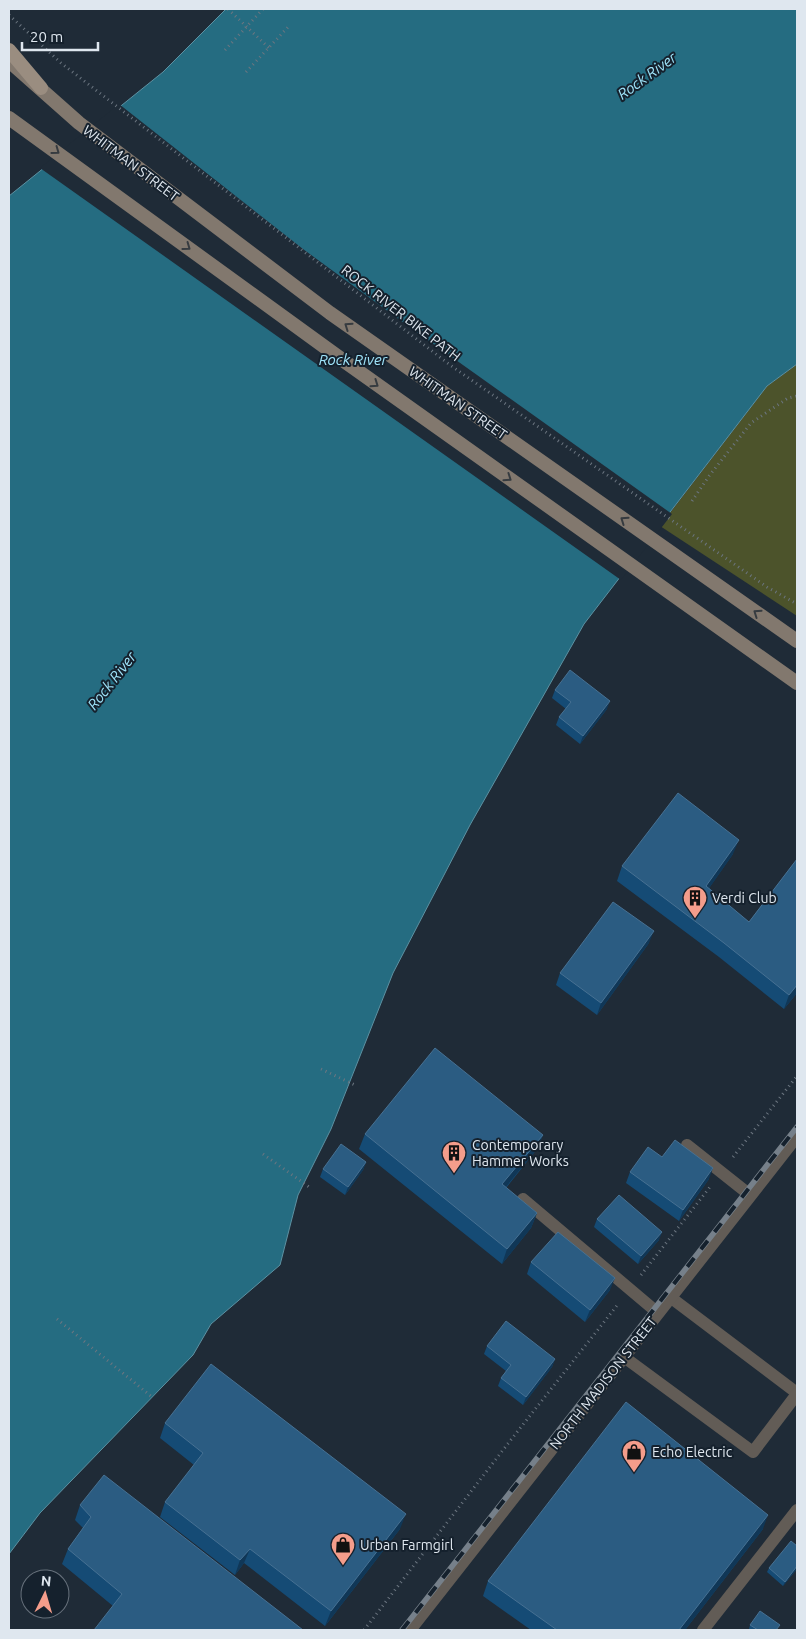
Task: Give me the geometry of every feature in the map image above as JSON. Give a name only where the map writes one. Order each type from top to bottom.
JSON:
[{"type":"main road","points":[[9,50],[41,88]]},
{"type":"main road","name":"WHITMAN STREET","points":[[9,61],[79,123],[330,314],[797,641]]},
{"type":"main road","points":[[12,121],[34,135],[344,361],[797,683]]},
{"type":"street","name":"NORTH MADISON STREET","points":[[409,1630],[797,1135]]},
{"type":"lane","points":[[686,1145],[750,1195]]},
{"type":"lane","points":[[523,1200],[658,1313]]},
{"type":"lane","points":[[624,1357],[753,1452],[797,1393],[670,1297]]},
{"type":"lane","points":[[704,1630],[797,1510]]},
{"type":"path","points":[[228,9],[270,48]]},
{"type":"path","points":[[225,50],[263,9]]},
{"type":"path","name":"ROCK RIVER BIKE PATH","points":[[9,15],[61,63],[450,365],[767,587],[797,604]]},
{"type":"path","points":[[246,72],[290,25]]},
{"type":"path","points":[[692,501],[709,476],[751,423],[788,398],[797,396]]},
{"type":"path","points":[[321,1069],[355,1085]]},
{"type":"path","points":[[364,1630],[510,1440],[797,1076]]},
{"type":"path","points":[[263,1154],[309,1187]]},
{"type":"path","points":[[57,1319],[152,1397]]},
{"type":"green space","points":[[797,364],[797,616],[660,526],[767,386]]},
{"type":"water","name":"Rock River","points":[[226,9],[797,9],[797,364],[767,386],[584,624],[470,825],[393,973],[331,1129],[298,1195],[280,1265],[211,1324],[193,1355],[40,1513],[9,1554],[9,196],[163,72]]},
{"type":"pier","points":[[119,104],[303,249],[672,514],[621,580],[40,168]]},
{"type":"building","points":[[570,670],[610,701],[583,736],[559,717],[571,702],[555,690]]},
{"type":"building","name":"Verdi Club","points":[[678,793],[739,840],[706,886],[749,922],[797,859],[797,985],[789,995],[622,866]]},
{"type":"building","points":[[613,902],[654,931],[601,1003],[560,973]]},
{"type":"building","name":"Contemporary Hammer Works","points":[[435,1048],[543,1135],[502,1184],[537,1213],[507,1249],[365,1134]]},
{"type":"building","points":[[675,1140],[713,1168],[683,1210],[630,1172],[648,1147],[662,1157]]},
{"type":"building","points":[[341,1144],[366,1162],[348,1187],[323,1169]]},
{"type":"building","points":[[619,1195],[662,1232],[641,1256],[597,1219]]},
{"type":"building","points":[[558,1232],[615,1278],[590,1310],[531,1262]]},
{"type":"building","points":[[506,1321],[555,1359],[526,1397],[501,1378],[511,1365],[487,1346]]},
{"type":"building","points":[[211,1364],[406,1514],[331,1611],[250,1549],[240,1560],[165,1502],[203,1453],[165,1423]]},
{"type":"building","name":"Echo Electric","points":[[626,1402],[768,1515],[679,1630],[557,1630],[488,1581]]},
{"type":"building","points":[[104,1475],[303,1630],[94,1630],[122,1594],[68,1549],[91,1517],[80,1505]]},
{"type":"building","points":[[791,1541],[797,1546],[797,1566],[785,1582],[769,1568]]},
{"type":"building","points":[[760,1611],[780,1625],[776,1630],[758,1630],[750,1625]]},
{"type":"railway","points":[[402,1630],[797,1127]]},
{"type":"place","name":"Verdi Club","points":[[695,919]]},
{"type":"place","name":"Contemporary Hammer Works","points":[[454,1174]]},
{"type":"place","name":"Echo Electric","points":[[634,1473]]},
{"type":"place","name":"Urban Farmgirl","points":[[343,1566]]}]
